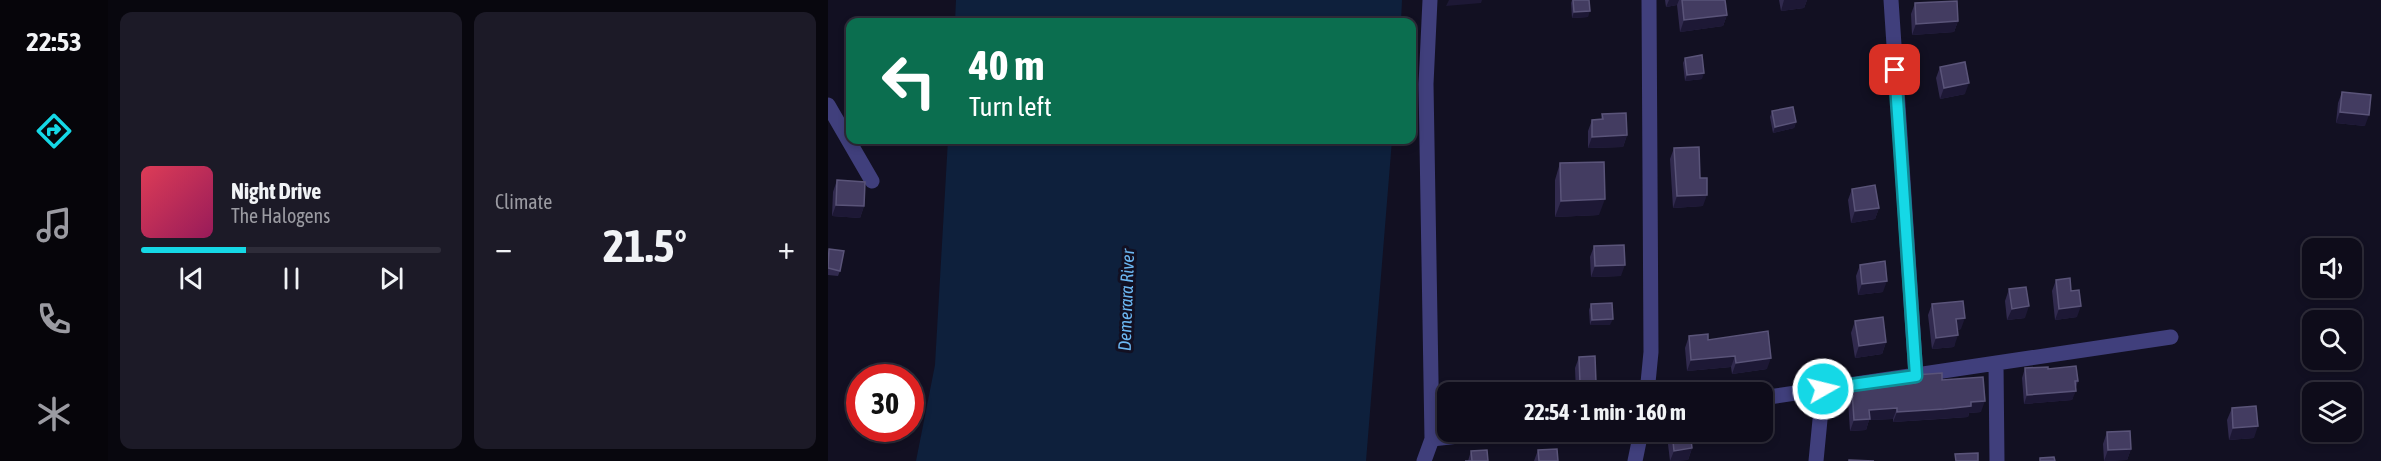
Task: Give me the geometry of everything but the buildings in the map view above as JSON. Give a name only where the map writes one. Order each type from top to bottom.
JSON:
[{"type":"street","points":[[1424,461],[1432,439],[1426,84],[1430,0]]},
{"type":"street","points":[[1648,382],[1651,352],[1649,0]]},
{"type":"street","points":[[1891,0],[1916,376]]},
{"type":"street","points":[[828,105],[846,136]]},
{"type":"street","points":[[851,144],[872,181]]},
{"type":"street","points":[[1773,396],[2171,337]]},
{"type":"street","points":[[1996,364],[1997,461]]},
{"type":"street","points":[[1816,461],[1823,389]]},
{"type":"street","points":[[1432,439],[1437,438]]},
{"type":"street","points":[[1635,461],[1639,442]]},
{"type":"water","points":[[956,0],[1402,0],[1401,18],[955,18]]},
{"type":"water","name":"Demerara River","points":[[948,144],[1392,144],[1366,461],[916,461],[920,442],[924,442],[924,421],[935,365]]},
{"type":"route","points":[[1823,389],[1916,376],[1895,70]]}]
